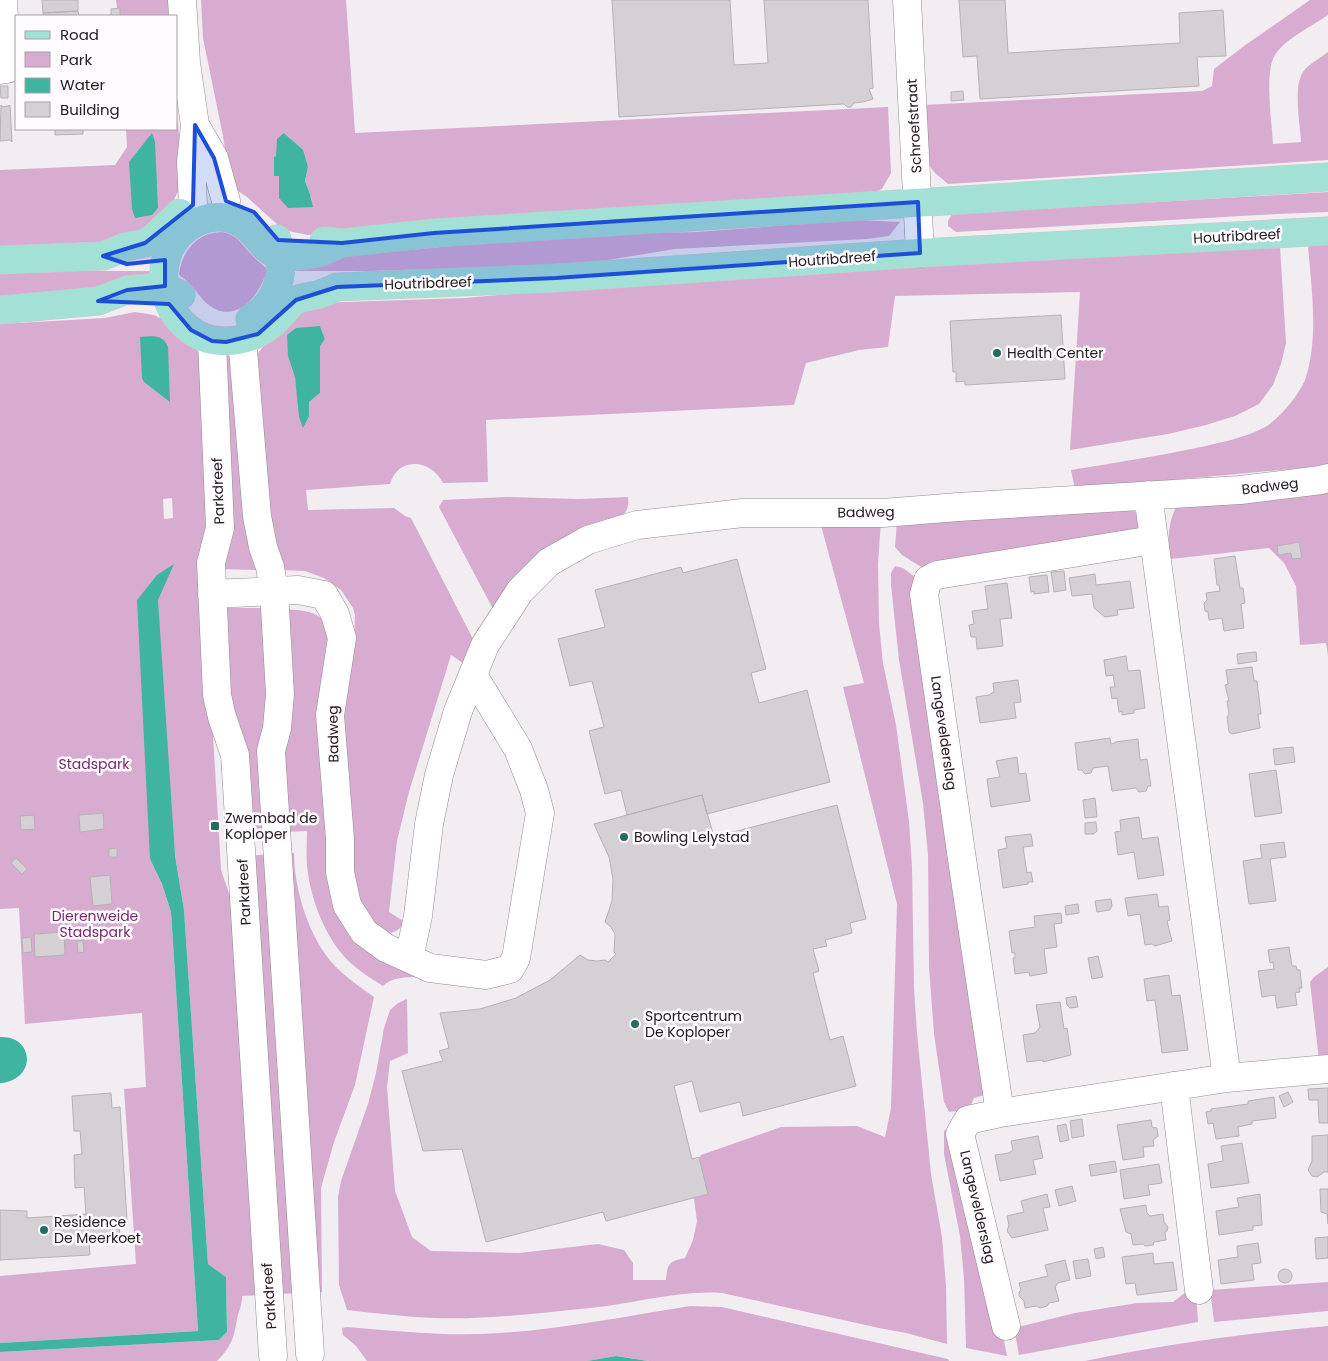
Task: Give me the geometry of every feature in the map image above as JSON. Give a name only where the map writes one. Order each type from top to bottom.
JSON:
[{"type":"main road","points":[[279,260],[322,252],[342,243],[434,233],[1328,177]]},
{"type":"main road","points":[[193,214],[211,202],[226,201],[242,205],[254,212],[273,230],[279,260],[274,294],[261,312],[244,330],[226,342],[212,341],[201,337],[174,314],[167,295],[159,249],[179,213],[193,214],[204,219],[230,218],[239,222],[249,229],[263,246],[279,260]]},
{"type":"main road","name":"Houtribdreef","points":[[244,330],[258,334],[273,323],[296,300],[306,296],[317,295],[337,287],[556,278],[920,253],[1328,231]]},
{"type":"main road","points":[[0,260],[103,256],[125,247],[145,243],[159,249]]},
{"type":"main road","name":"Houtribdreef","points":[[279,260],[306,279],[318,279],[337,287]]},
{"type":"main road","points":[[0,310],[98,301],[127,290],[167,295],[178,293],[203,318],[213,323],[244,330]]},
{"type":"street","points":[[0,70],[7,69],[3,0]]},
{"type":"street","points":[[182,0],[186,63],[194,125],[191,162],[193,214]]},
{"type":"street","name":"Schroefstraat","points":[[907,0],[920,253]]},
{"type":"street","points":[[194,125],[214,158],[226,201]]},
{"type":"street","points":[[244,330],[257,516],[274,591],[280,694],[277,728],[271,751],[315,1358],[291,1351],[270,1358]]},
{"type":"street","name":"Parkdreef","points":[[212,341],[220,528],[211,563],[217,695],[235,755],[270,1358]]},
{"type":"street","name":"Badweg","points":[[409,958],[418,916],[429,824],[438,783],[458,711],[485,645],[520,591],[549,562],[588,540],[637,525],[743,513],[883,513],[1240,490],[1328,478]]},
{"type":"street","points":[[1148,495],[1227,1078]]},
{"type":"street","name":"Langevelderslag","points":[[1000,1113],[962,866],[924,594],[928,580],[937,574],[1153,540]]},
{"type":"street","name":"Badweg","points":[[212,594],[298,590],[324,595],[335,614],[342,638],[330,715],[340,839],[340,872],[347,905],[364,932],[386,948],[430,968],[486,975],[510,969],[516,958],[540,813],[534,790],[518,749],[473,675]]},
{"type":"street","name":"Langevelderslag","points":[[1006,1326],[960,1134],[968,1120],[1000,1113],[1227,1078],[1328,1069]]},
{"type":"street","points":[[1174,1086],[1199,1290]]},
{"type":"highlighted area","points":[[195,125],[214,158],[226,201],[254,212],[278,240],[342,243],[434,233],[918,202],[920,253],[556,278],[337,287],[296,300],[258,334],[226,342],[212,341],[191,330],[169,304],[98,301],[127,290],[165,286],[165,260],[127,264],[103,256],[145,243],[193,205]]},
{"type":"green space","points":[[116,0],[171,0],[171,15],[118,15]]},
{"type":"green space","points":[[201,0],[346,0],[355,133],[888,107],[891,173],[882,189],[869,195],[362,229],[308,235],[288,231],[280,227],[247,197],[235,189],[230,178],[203,38]],"holes":[[[284,133],[290,138],[308,167],[305,181],[312,200],[279,176],[275,176],[276,157]]]},
{"type":"green space","points":[[1310,0],[1328,0],[1328,15],[1299,33],[1279,49],[1275,55],[1269,85],[1273,144],[1301,142],[1298,96],[1300,79],[1308,66],[1328,52],[1328,160],[948,184],[928,164],[922,105],[1202,91],[1212,86],[1214,69]]},
{"type":"green space","points":[[178,126],[184,181],[170,207],[147,231],[101,242],[0,246],[0,170],[115,165],[127,147],[126,130],[178,130]]},
{"type":"green space","points":[[1328,192],[1328,212],[956,232],[948,226],[948,221],[952,214]]},
{"type":"green space","points":[[858,220],[900,222],[889,236],[867,239],[675,249],[602,261],[525,266],[367,271],[294,271],[294,262],[519,240],[696,232]]},
{"type":"green space","points":[[221,232],[236,237],[255,259],[267,269],[260,288],[254,296],[247,304],[230,312],[220,311],[210,306],[179,274],[183,258],[192,245],[205,236]]},
{"type":"green space","points":[[1328,244],[1328,464],[1303,468],[1075,489],[1071,470],[1201,447],[1233,439],[1263,428],[1282,413],[1303,383],[1310,361],[1313,311],[1308,245]]},
{"type":"green space","points":[[1280,247],[1286,343],[1273,385],[1259,404],[1235,416],[1168,434],[1070,450],[1080,292],[895,296],[888,347],[859,350],[806,363],[794,405],[486,420],[488,482],[443,483],[431,469],[415,464],[407,465],[400,469],[394,475],[390,484],[306,490],[308,510],[394,508],[411,518],[476,645],[466,665],[451,655],[409,792],[397,841],[389,912],[405,922],[396,931],[385,932],[376,930],[357,896],[339,743],[354,641],[355,615],[353,608],[341,590],[324,578],[305,571],[282,570],[264,492],[254,361],[258,353],[289,320],[317,303],[464,298],[706,277]],"holes":[[[320,326],[325,339],[320,345],[320,393],[309,402],[309,416],[298,391],[295,377]]]},
{"type":"green space","points":[[151,271],[153,279],[57,293],[0,296],[0,272]]},
{"type":"green space","points":[[135,312],[154,315],[165,320],[196,348],[206,370],[214,529],[203,570],[221,870],[231,899],[264,1295],[242,1296],[233,1337],[229,1347],[217,1361],[0,1361],[0,1352],[219,1340],[227,1332],[226,1277],[208,1264],[184,910],[175,854],[150,859],[162,884],[171,912],[198,1331],[0,1343],[0,1276],[136,1264],[124,1089],[146,1087],[142,1013],[25,1024],[19,908],[0,909],[0,324],[105,318]],"holes":[[[172,498],[173,518],[164,519],[163,499]]]},
{"type":"green space","points":[[231,353],[260,570],[219,569],[223,356]]},
{"type":"green space","points":[[1328,487],[1328,656],[1326,643],[1300,645],[1296,586],[1284,563],[1269,548],[1171,559],[1169,532],[1177,505]]},
{"type":"green space","points":[[506,497],[579,499],[628,497],[628,504],[621,518],[493,609],[439,507],[443,500]]},
{"type":"green space","points":[[1132,506],[1138,517],[1139,533],[929,572],[902,555],[895,547],[897,521]]},
{"type":"green space","points":[[881,521],[878,564],[879,624],[883,663],[896,725],[909,821],[917,1033],[931,1174],[942,1237],[946,1286],[947,1344],[906,1333],[722,1293],[672,1295],[590,1308],[473,1318],[390,1315],[347,1310],[339,1285],[338,1197],[341,1181],[368,1104],[384,1028],[390,1010],[398,1003],[407,999],[408,1053],[390,1061],[387,1087],[395,1191],[412,1237],[431,1251],[519,1253],[598,1244],[624,1250],[633,1263],[633,1280],[666,1280],[670,1264],[675,1260],[685,1258],[693,1240],[697,1221],[691,1176],[701,1155],[781,1127],[857,1126],[885,1137],[891,1108],[897,904],[843,687],[864,683],[820,522]]},
{"type":"green space","points":[[895,566],[903,568],[920,581],[988,1094],[974,1098],[969,1109],[949,1112],[944,1102],[934,1034],[929,967],[928,855],[923,803],[899,660],[891,585],[891,573]]},
{"type":"green space","points":[[223,608],[263,608],[271,634],[270,833],[246,834],[228,709]]},
{"type":"green space","points":[[284,609],[299,610],[316,615],[332,629],[336,900],[418,977],[395,979],[383,986],[347,960],[329,936],[314,901],[307,866],[307,831],[285,832]]},
{"type":"green space","points":[[286,853],[294,853],[300,897],[318,942],[335,966],[374,997],[355,1085],[334,1142],[321,1188],[322,1292],[313,1292]]},
{"type":"green space","points":[[271,854],[299,1293],[277,1294],[247,856]]},
{"type":"green space","points":[[1328,967],[1328,1059],[1319,1060],[1310,982]]},
{"type":"green space","points":[[951,1125],[1007,1356],[966,1348],[964,1278],[960,1236],[944,1154],[944,1131]]},
{"type":"green space","points":[[1328,1282],[1328,1311],[1214,1322],[1210,1290]]},
{"type":"green space","points":[[1196,1291],[1198,1322],[1019,1355],[1014,1328],[1075,1313],[1137,1303],[1173,1302],[1186,1292]]},
{"type":"green space","points":[[690,1306],[722,1307],[948,1359],[949,1361],[649,1361],[616,1356],[587,1361],[367,1361],[356,1346],[343,1335],[342,1328],[443,1334],[500,1333],[572,1325]]},
{"type":"green space","points":[[1328,1326],[1328,1361],[1085,1361],[1145,1349],[1206,1340]]},
{"type":"water","points":[[152,133],[155,142],[158,208],[152,215],[135,218],[132,209],[129,162]]},
{"type":"water","points":[[284,133],[303,150],[308,167],[305,181],[313,207],[288,208],[279,198],[279,176],[274,176],[274,157],[276,156],[277,139]]},
{"type":"water","points":[[320,326],[325,339],[320,346],[320,393],[309,402],[309,416],[303,428],[299,417],[295,377],[288,356],[287,335],[296,328]]},
{"type":"water","points":[[153,336],[160,338],[168,347],[170,402],[144,382],[142,378],[140,337]]},
{"type":"water","points":[[174,564],[158,600],[175,855],[184,910],[208,1264],[226,1277],[227,1332],[219,1340],[0,1352],[0,1343],[198,1331],[171,912],[162,884],[150,859],[137,600],[157,575]]},
{"type":"water","points":[[0,1037],[11,1038],[19,1043],[25,1049],[27,1057],[26,1066],[22,1073],[14,1080],[2,1083],[0,1083]]},
{"type":"water","points":[[616,1356],[648,1361],[587,1361]]},
{"type":"building","points":[[42,0],[78,0],[78,11],[43,13]]},
{"type":"building","points":[[612,0],[730,0],[734,65],[768,63],[764,0],[868,0],[873,88],[869,89],[873,99],[854,103],[851,107],[847,107],[844,104],[619,117]]},
{"type":"building","points":[[959,0],[1005,0],[1008,53],[1180,43],[1179,13],[1223,10],[1226,56],[1197,57],[1199,86],[980,99],[977,56],[963,57]]},
{"type":"building","points":[[120,8],[120,15],[111,15],[111,9]]},
{"type":"building","points":[[78,11],[79,15],[43,15],[43,13]]},
{"type":"building","points":[[0,86],[8,86],[8,98],[1,98]]},
{"type":"building","points":[[963,91],[964,100],[951,101],[951,92]]},
{"type":"building","points":[[1,105],[2,107],[10,105],[12,142],[10,140],[0,141]]},
{"type":"building","points":[[55,130],[83,130],[83,134],[55,135]]},
{"type":"building","points":[[1061,315],[1065,379],[965,385],[965,381],[956,382],[956,372],[953,372],[950,321]]},
{"type":"building","points":[[1299,542],[1302,558],[1292,559],[1291,553],[1278,555],[1277,546]]},
{"type":"building","points":[[1235,556],[1240,588],[1243,588],[1245,603],[1241,604],[1244,628],[1224,631],[1222,618],[1209,620],[1204,603],[1207,600],[1206,593],[1220,591],[1219,585],[1217,585],[1214,559]]},
{"type":"building","points":[[737,559],[766,669],[751,673],[759,703],[807,690],[830,782],[707,814],[702,795],[627,815],[621,790],[605,794],[589,731],[604,727],[592,681],[570,686],[558,639],[605,627],[595,590],[681,567],[683,573]]},
{"type":"building","points":[[1064,571],[1066,590],[1054,592],[1051,572]]},
{"type":"building","points":[[1095,574],[1096,585],[1130,581],[1134,608],[1117,610],[1118,615],[1105,617],[1094,608],[1092,594],[1072,596],[1069,578]]},
{"type":"building","points":[[1047,575],[1049,592],[1034,594],[1034,591],[1031,592],[1029,577]]},
{"type":"building","points":[[1007,583],[1012,618],[1000,619],[1003,646],[977,649],[976,637],[971,637],[969,625],[974,624],[972,611],[988,609],[985,586]]},
{"type":"building","points":[[1256,652],[1257,661],[1238,664],[1237,654]]},
{"type":"building","points":[[1126,656],[1128,671],[1140,670],[1145,708],[1134,710],[1134,713],[1122,715],[1122,711],[1119,712],[1117,698],[1112,699],[1110,687],[1115,687],[1113,675],[1106,676],[1104,660]]},
{"type":"building","points":[[1252,667],[1254,681],[1257,681],[1261,714],[1258,714],[1260,728],[1232,734],[1229,732],[1227,717],[1229,714],[1227,701],[1229,701],[1225,685],[1228,684],[1226,670]]},
{"type":"building","points":[[1018,680],[1021,702],[1014,703],[1016,718],[980,723],[976,697],[989,695],[994,692],[993,683]]},
{"type":"building","points":[[1110,738],[1111,744],[1138,739],[1140,760],[1147,759],[1151,786],[1148,786],[1146,791],[1139,792],[1136,788],[1112,791],[1108,766],[1093,768],[1091,773],[1085,774],[1082,770],[1078,770],[1075,743]]},
{"type":"building","points":[[1293,747],[1295,762],[1275,765],[1273,749]]},
{"type":"building","points":[[1017,757],[1019,774],[1026,773],[1030,801],[991,807],[987,779],[1000,777],[996,761]]},
{"type":"building","points":[[1276,770],[1282,813],[1255,817],[1249,774]]},
{"type":"building","name":"Sportcentrum De Koploper","points":[[702,795],[714,837],[837,805],[866,919],[850,923],[852,933],[825,940],[827,946],[813,949],[819,971],[813,973],[830,1040],[843,1036],[856,1086],[743,1116],[740,1102],[700,1112],[692,1081],[674,1086],[692,1159],[699,1157],[708,1194],[606,1221],[603,1212],[486,1242],[462,1149],[423,1151],[402,1071],[443,1061],[439,1051],[449,1048],[440,1013],[480,1009],[516,998],[550,980],[580,955],[588,960],[605,960],[608,962],[616,954],[614,952],[615,934],[605,922],[612,901],[613,879],[609,857],[594,824]]},
{"type":"building","points":[[1095,798],[1097,817],[1085,818],[1083,800]]},
{"type":"building","points":[[103,813],[104,829],[80,832],[79,815]]},
{"type":"building","points":[[34,815],[35,829],[21,830],[20,816]]},
{"type":"building","points":[[1139,817],[1142,839],[1158,837],[1164,875],[1138,879],[1134,852],[1118,855],[1115,832],[1121,831],[1120,820]]},
{"type":"building","points":[[1096,822],[1097,831],[1094,834],[1085,834],[1085,823]]},
{"type":"building","points":[[1031,834],[1033,846],[1023,847],[1027,873],[1031,872],[1033,882],[1003,888],[998,850],[1007,848],[1005,837]]},
{"type":"building","points":[[1284,842],[1286,857],[1270,859],[1276,901],[1249,904],[1243,861],[1262,858],[1260,845]]},
{"type":"building","points":[[117,848],[117,857],[109,857],[109,849]]},
{"type":"building","points":[[16,858],[27,869],[22,874],[11,863]]},
{"type":"building","points":[[110,875],[112,904],[93,906],[90,877]]},
{"type":"building","points":[[1157,894],[1159,907],[1168,906],[1170,920],[1167,921],[1172,941],[1155,946],[1152,944],[1145,945],[1140,914],[1128,916],[1125,898]]},
{"type":"building","points":[[1111,899],[1112,906],[1110,910],[1097,912],[1095,901]]},
{"type":"building","points":[[1078,904],[1079,913],[1066,915],[1065,906]]},
{"type":"building","points":[[1061,913],[1062,923],[1054,924],[1057,947],[1044,949],[1047,973],[1030,976],[1029,972],[1015,974],[1013,958],[1015,958],[1015,953],[1012,953],[1009,931],[1035,927],[1034,916]]},
{"type":"building","points":[[64,932],[65,955],[35,957],[34,934]]},
{"type":"building","points":[[31,937],[32,952],[23,953],[22,938]]},
{"type":"building","points":[[77,941],[83,941],[84,952],[78,953]]},
{"type":"building","points":[[1289,947],[1292,966],[1296,966],[1297,970],[1300,970],[1302,988],[1299,988],[1300,992],[1295,993],[1297,1005],[1277,1008],[1275,995],[1262,997],[1258,971],[1274,969],[1273,962],[1270,963],[1268,950]]},
{"type":"building","points":[[1098,956],[1103,977],[1092,979],[1088,958]]},
{"type":"building","points":[[1169,975],[1172,996],[1180,995],[1188,1050],[1162,1053],[1155,1000],[1147,1001],[1144,979]]},
{"type":"building","points":[[1076,996],[1078,1007],[1070,1008],[1067,1005],[1066,998]]},
{"type":"building","points":[[1060,1002],[1064,1029],[1067,1028],[1071,1055],[1043,1062],[1043,1060],[1027,1062],[1023,1035],[1035,1033],[1040,1027],[1036,1005]]},
{"type":"building","points":[[1328,1088],[1328,1123],[1319,1123],[1318,1100],[1309,1100],[1308,1089]]},
{"type":"building","points":[[1288,1092],[1293,1102],[1284,1107],[1279,1096]]},
{"type":"building","points":[[111,1093],[112,1108],[120,1107],[127,1221],[119,1220],[120,1239],[88,1241],[84,1187],[75,1188],[74,1155],[82,1154],[80,1131],[74,1131],[72,1096]]},
{"type":"building","points":[[1274,1097],[1276,1118],[1252,1121],[1252,1124],[1238,1127],[1239,1136],[1216,1139],[1213,1123],[1208,1124],[1206,1112],[1211,1111],[1211,1109],[1248,1104],[1248,1101]]},
{"type":"building","points":[[1082,1119],[1084,1136],[1072,1138],[1070,1121]]},
{"type":"building","points":[[1151,1120],[1152,1127],[1157,1128],[1158,1136],[1153,1140],[1154,1146],[1143,1147],[1144,1157],[1123,1160],[1117,1125]]},
{"type":"building","points":[[1066,1124],[1069,1140],[1060,1142],[1057,1126]]},
{"type":"building","points":[[1328,1135],[1328,1172],[1324,1172],[1317,1177],[1312,1176],[1308,1170],[1312,1161],[1312,1136]]},
{"type":"building","points":[[1038,1136],[1043,1158],[1033,1160],[1036,1174],[1000,1181],[995,1155],[1009,1153],[1013,1150],[1011,1141]]},
{"type":"building","points":[[1242,1143],[1249,1183],[1211,1188],[1208,1164],[1223,1161],[1221,1146]]},
{"type":"building","points":[[1115,1161],[1117,1172],[1091,1176],[1089,1165]]},
{"type":"building","points":[[1159,1164],[1162,1183],[1148,1185],[1150,1195],[1124,1199],[1120,1170]]},
{"type":"building","points":[[1072,1186],[1076,1201],[1059,1206],[1055,1190]]},
{"type":"building","points":[[1320,1189],[1328,1189],[1328,1224],[1327,1214],[1321,1212]]},
{"type":"building","points":[[1047,1194],[1050,1207],[1043,1208],[1048,1230],[1012,1238],[1007,1231],[1009,1225],[1007,1216],[1024,1212],[1021,1201]]},
{"type":"building","points":[[1260,1194],[1262,1225],[1253,1226],[1253,1230],[1219,1235],[1216,1211],[1239,1207],[1237,1198]]},
{"type":"building","points":[[1146,1205],[1147,1213],[1150,1216],[1163,1214],[1164,1222],[1168,1227],[1165,1232],[1166,1240],[1154,1242],[1153,1245],[1133,1245],[1131,1234],[1126,1232],[1120,1209]]},
{"type":"building","name":"Residence De Meerkoet","points":[[0,1210],[27,1211],[27,1218],[87,1214],[90,1255],[0,1260]]},
{"type":"building","points":[[1328,1237],[1328,1258],[1316,1259],[1315,1238]]},
{"type":"building","points":[[1258,1243],[1261,1263],[1252,1264],[1254,1280],[1221,1284],[1218,1260],[1238,1257],[1237,1246]]},
{"type":"building","points":[[1103,1247],[1105,1257],[1096,1259],[1094,1249]]},
{"type":"building","points":[[1153,1253],[1154,1264],[1173,1262],[1177,1290],[1137,1295],[1135,1283],[1126,1284],[1122,1257]]},
{"type":"building","points":[[1088,1259],[1091,1276],[1076,1279],[1073,1261]]},
{"type":"building","points":[[1065,1260],[1070,1280],[1058,1283],[1055,1287],[1059,1301],[1049,1303],[1047,1306],[1040,1308],[1037,1306],[1025,1308],[1024,1301],[1019,1296],[1021,1290],[1019,1283],[1048,1276],[1045,1265]]},
{"type":"building","points":[[1285,1269],[1290,1271],[1292,1276],[1290,1281],[1285,1283],[1280,1281],[1278,1276],[1280,1271]]},
{"type":"place","name":"Health Center","points":[[997,353]]},
{"type":"place","name":"Zwembad de Koploper","points":[[215,826]]},
{"type":"place","name":"Bowling Lelystad","points":[[624,837]]},
{"type":"place","name":"Sportcentrum De Koploper","points":[[635,1024]]},
{"type":"place","name":"Residence De Meerkoet","points":[[44,1230]]},
{"type":"park label","name":"Stadspark","points":[[94,764]]},
{"type":"park label","name":"Dierenweide Stadspark","points":[[95,924]]}]
